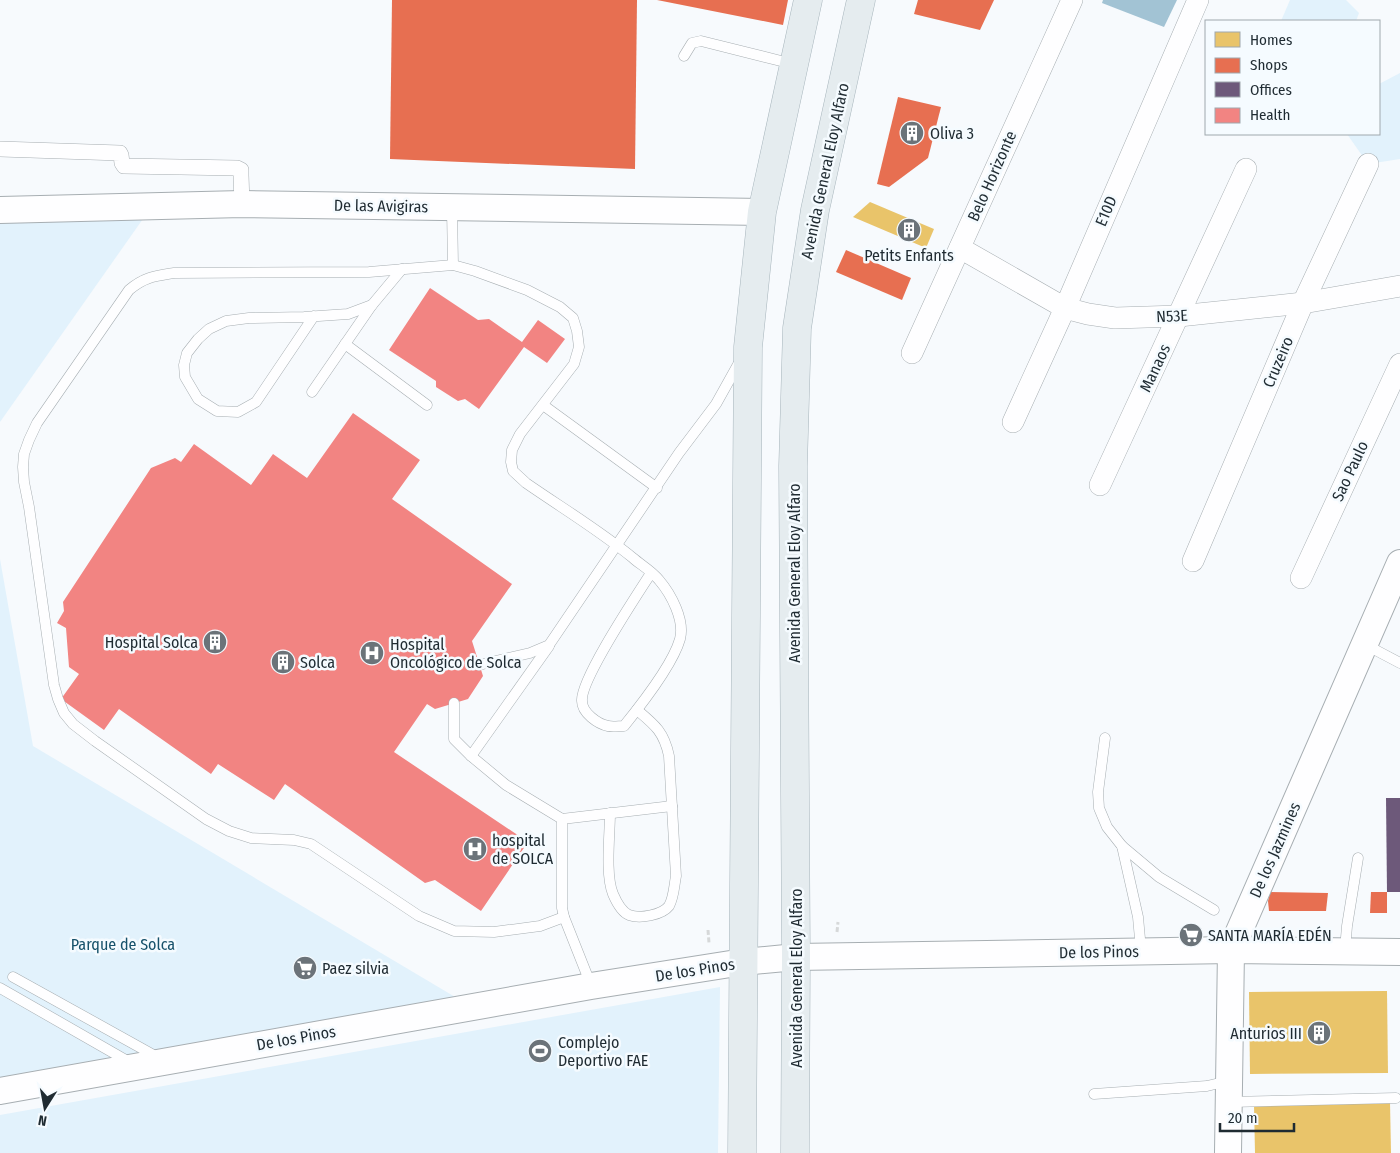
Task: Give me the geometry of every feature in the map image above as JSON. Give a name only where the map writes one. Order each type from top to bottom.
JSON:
[{"type":"main road","points":[[742,1153],[748,347],[762,212],[808,0]]},
{"type":"main road","name":"Avenida General Eloy Alfaro","points":[[796,1153],[793,466],[797,328],[814,210],[861,0]]},
{"type":"street","name":"Belo Horizonte","points":[[912,352],[1072,0]]},
{"type":"street","name":"E10D","points":[[1013,422],[1065,308],[1198,0]]},
{"type":"street","points":[[0,150],[120,153],[124,166],[237,168],[240,170],[241,175],[242,204]]},
{"type":"street","name":"Cruzeiro","points":[[1193,561],[1304,302],[1368,164]]},
{"type":"street","name":"Manaos","points":[[1100,485],[1246,169]]},
{"type":"street","name":"De las Avigiras","points":[[0,210],[242,204],[762,212]]},
{"type":"street","name":"N53E","points":[[960,248],[1065,308],[1115,318],[1179,316],[1304,302],[1400,286]]},
{"type":"street","name":"Sao Paulo","points":[[1301,578],[1400,364]]},
{"type":"street","name":"De los Jazmines","points":[[1228,1153],[1231,950],[1400,563]]},
{"type":"street","name":"De los Pinos","points":[[0,1091],[591,986],[743,962],[796,957],[1142,951],[1400,952]]},
{"type":"lane","points":[[684,56],[692,44],[702,41],[794,64]]},
{"type":"lane","points":[[452,208],[453,265]]},
{"type":"lane","points":[[564,917],[540,926],[494,932],[454,931],[419,916],[311,844],[294,840],[251,838],[229,831],[206,819],[73,724],[64,713],[54,685],[24,482],[24,454],[37,423],[129,290],[139,281],[174,274],[369,272],[453,265],[527,290],[560,307],[572,318],[577,331],[579,347],[574,364],[520,434],[512,450],[510,462],[513,471],[526,483],[617,545],[651,573],[658,579],[670,595],[681,624],[681,638],[674,655],[637,710],[624,726],[610,727],[601,724],[583,707],[581,700],[583,690],[589,676],[651,573]]},
{"type":"lane","points":[[312,392],[372,305],[402,269]]},
{"type":"lane","points":[[314,316],[256,402],[238,412],[217,411],[198,399],[185,377],[184,365],[187,353],[209,329],[226,321],[249,318],[348,314],[372,305]]},
{"type":"lane","points":[[344,344],[427,405]]},
{"type":"lane","points":[[470,756],[549,645],[679,453],[716,404],[748,347]]},
{"type":"lane","points":[[544,405],[657,488]]},
{"type":"lane","points":[[479,665],[530,652],[549,645]]},
{"type":"lane","points":[[1365,645],[1400,663]]},
{"type":"lane","points":[[454,703],[454,739],[470,756],[506,785],[562,819],[672,806]]},
{"type":"lane","points":[[610,813],[609,865],[612,892],[620,907],[629,915],[645,916],[659,914],[668,907],[673,895],[676,876],[669,756],[666,741],[656,726],[637,710]]},
{"type":"lane","points":[[1105,738],[1098,792],[1099,808],[1107,827],[1122,846],[1159,877],[1214,910]]},
{"type":"lane","points":[[562,819],[562,908],[591,986]]},
{"type":"lane","points":[[1122,846],[1138,917],[1142,951]]},
{"type":"lane","points":[[1345,951],[1358,858]]},
{"type":"lane","points":[[13,977],[165,1061]]},
{"type":"lane","points":[[0,988],[138,1067]]},
{"type":"lane","points":[[65,1025],[74,1010]]},
{"type":"lane","points":[[1094,1094],[1207,1086],[1229,1092],[1396,1098]]},
{"type":"green space","points":[[1290,0],[1346,0],[1359,13],[1356,20],[1281,20]]},
{"type":"green space","points":[[1400,73],[1400,159],[1368,164],[1348,135],[1380,135],[1380,83]]},
{"type":"green space","points":[[152,206],[0,422],[0,210]]},
{"type":"green space","name":"Parque de Solca","points":[[0,559],[33,746],[472,1007],[0,1091]]},
{"type":"green space","name":"Complejo Deportivo FAE","points":[[720,987],[718,1153],[0,1153],[0,1115]]},
{"type":"water","points":[[1103,0],[1177,0],[1164,27],[1102,3]]},
{"type":"building: Homes","name":"Petits Enfants","points":[[870,202],[934,229],[926,248],[853,217]]},
{"type":"building: Homes","name":"Anturios III","points":[[1387,991],[1388,1073],[1250,1074],[1249,992]]},
{"type":"building: Homes","points":[[1390,1102],[1391,1153],[1255,1153],[1254,1105]]},
{"type":"building: Shops","points":[[392,0],[637,0],[635,169],[390,159]]},
{"type":"building: Shops","points":[[657,0],[788,0],[783,25]]},
{"type":"building: Shops","points":[[918,0],[994,0],[980,30],[914,14]]},
{"type":"building: Shops","name":"Oliva 3","points":[[898,97],[941,107],[928,158],[889,187],[877,184]]},
{"type":"building: Shops","points":[[846,250],[911,278],[902,300],[836,272]]},
{"type":"building: Shops","points":[[1270,892],[1328,893],[1326,911],[1269,911],[1268,901]]},
{"type":"building: Shops","points":[[1371,892],[1387,892],[1387,913],[1370,913]]},
{"type":"building: Offices","points":[[1386,798],[1400,798],[1400,892],[1387,892]]},
{"type":"building: Health","points":[[430,288],[478,320],[489,319],[522,342],[538,320],[565,339],[547,363],[524,347],[479,409],[465,399],[458,401],[436,387],[436,381],[389,350]]},
{"type":"building: Health","name":"Solca","points":[[353,413],[420,460],[392,499],[512,584],[472,641],[483,676],[468,699],[435,709],[427,704],[394,752],[528,842],[481,911],[435,880],[425,883],[285,784],[274,800],[218,764],[211,774],[119,709],[104,730],[61,699],[79,674],[69,667],[66,628],[57,623],[64,611],[63,602],[151,468],[175,458],[181,462],[194,444],[251,485],[273,454],[307,478]]},
{"type":"place","name":"Oliva 3","points":[[912,133]]},
{"type":"place","name":"Petits Enfants","points":[[909,230]]},
{"type":"place","name":"Hospital Solca","points":[[215,642]]},
{"type":"place","name":"Hospital Oncológico de Solca","points":[[372,653]]},
{"type":"place","name":"Solca","points":[[283,662]]},
{"type":"place","name":"hospital de SOLCA","points":[[475,849]]},
{"type":"place","name":"SANTA MARÍA EDÉN","points":[[1191,935]]},
{"type":"place","name":"Paez silvia","points":[[305,968]]},
{"type":"place","name":"Anturios III","points":[[1319,1033]]},
{"type":"place","name":"Complejo Deportivo FAE","points":[[540,1051]]}]
